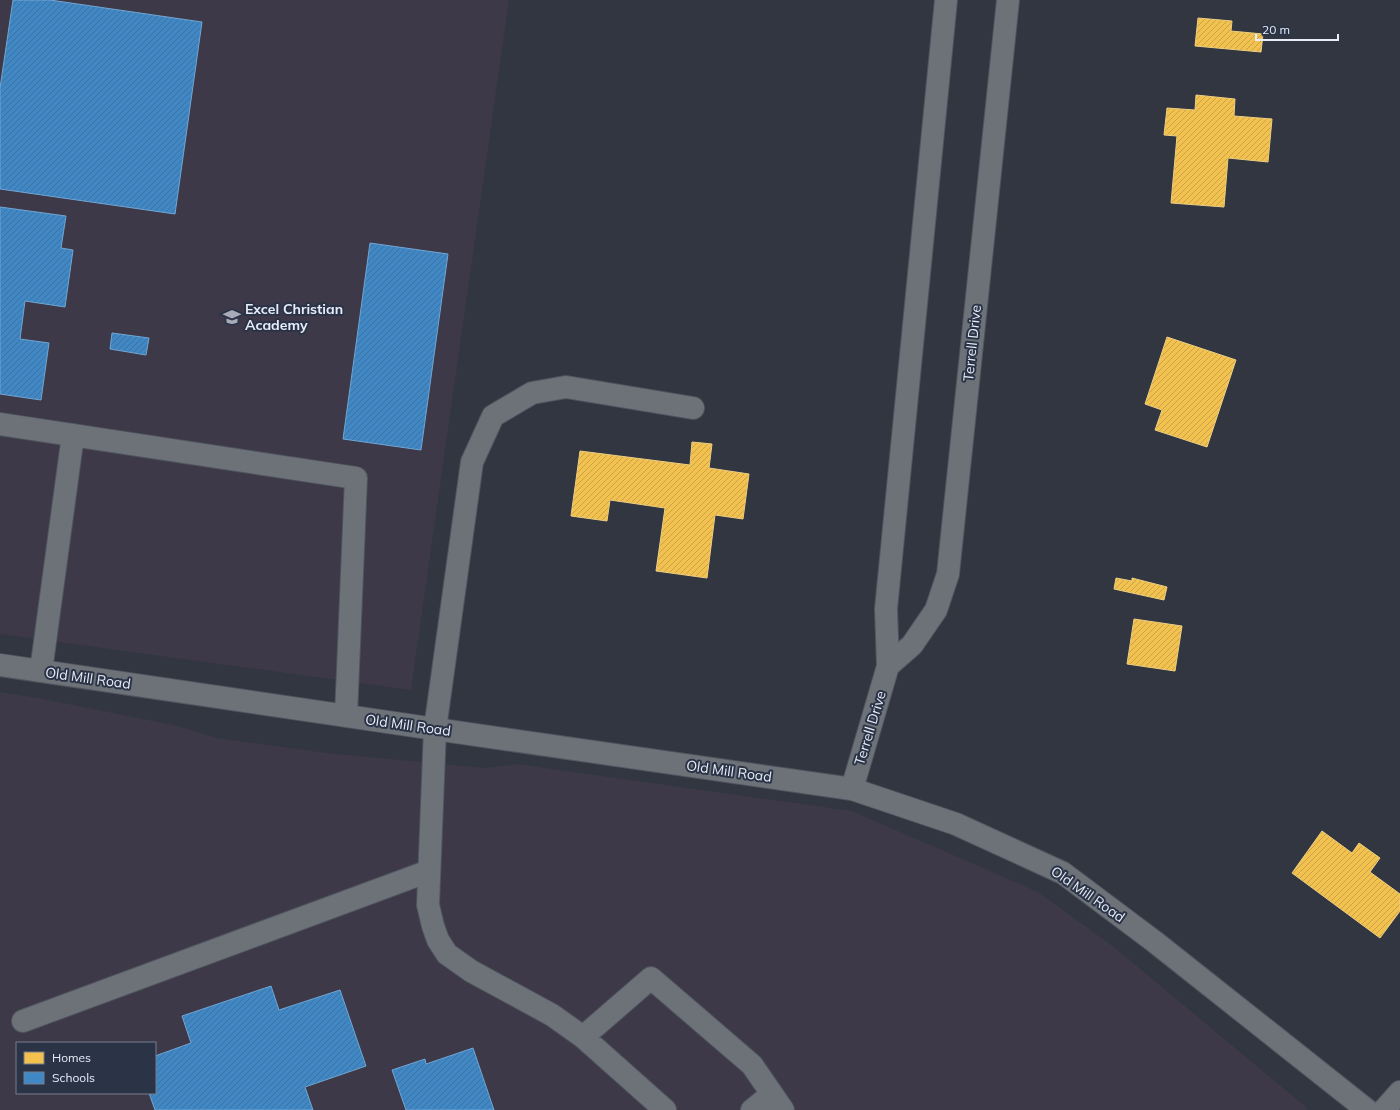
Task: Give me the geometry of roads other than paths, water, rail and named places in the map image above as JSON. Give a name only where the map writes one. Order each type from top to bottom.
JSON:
[{"type":"street","name":"Terrell Drive","points":[[852,789],[888,666],[886,609],[946,0]]},
{"type":"street","name":"Terrell Drive","points":[[888,666],[912,644],[936,610],[948,574],[1008,0]]},
{"type":"street","points":[[665,1110],[583,1037],[552,1015],[471,971],[447,954],[438,940],[428,905],[429,870],[435,729],[472,462],[493,416],[532,393],[566,387],[693,408]]},
{"type":"street","points":[[0,424],[356,478],[346,716]]},
{"type":"street","points":[[41,671],[73,435]]},
{"type":"street","name":"Old Mill Road","points":[[0,665],[852,789],[956,824],[1063,873],[1156,942],[1367,1110]]},
{"type":"street","points":[[23,1020],[429,870]]},
{"type":"street","points":[[583,1037],[651,978],[752,1064],[777,1102],[752,1110]]},
{"type":"street","points":[[1384,1110],[1400,1092]]},
{"type":"place","name":"Excel Christian Academy","points":[[232,317]]}]
